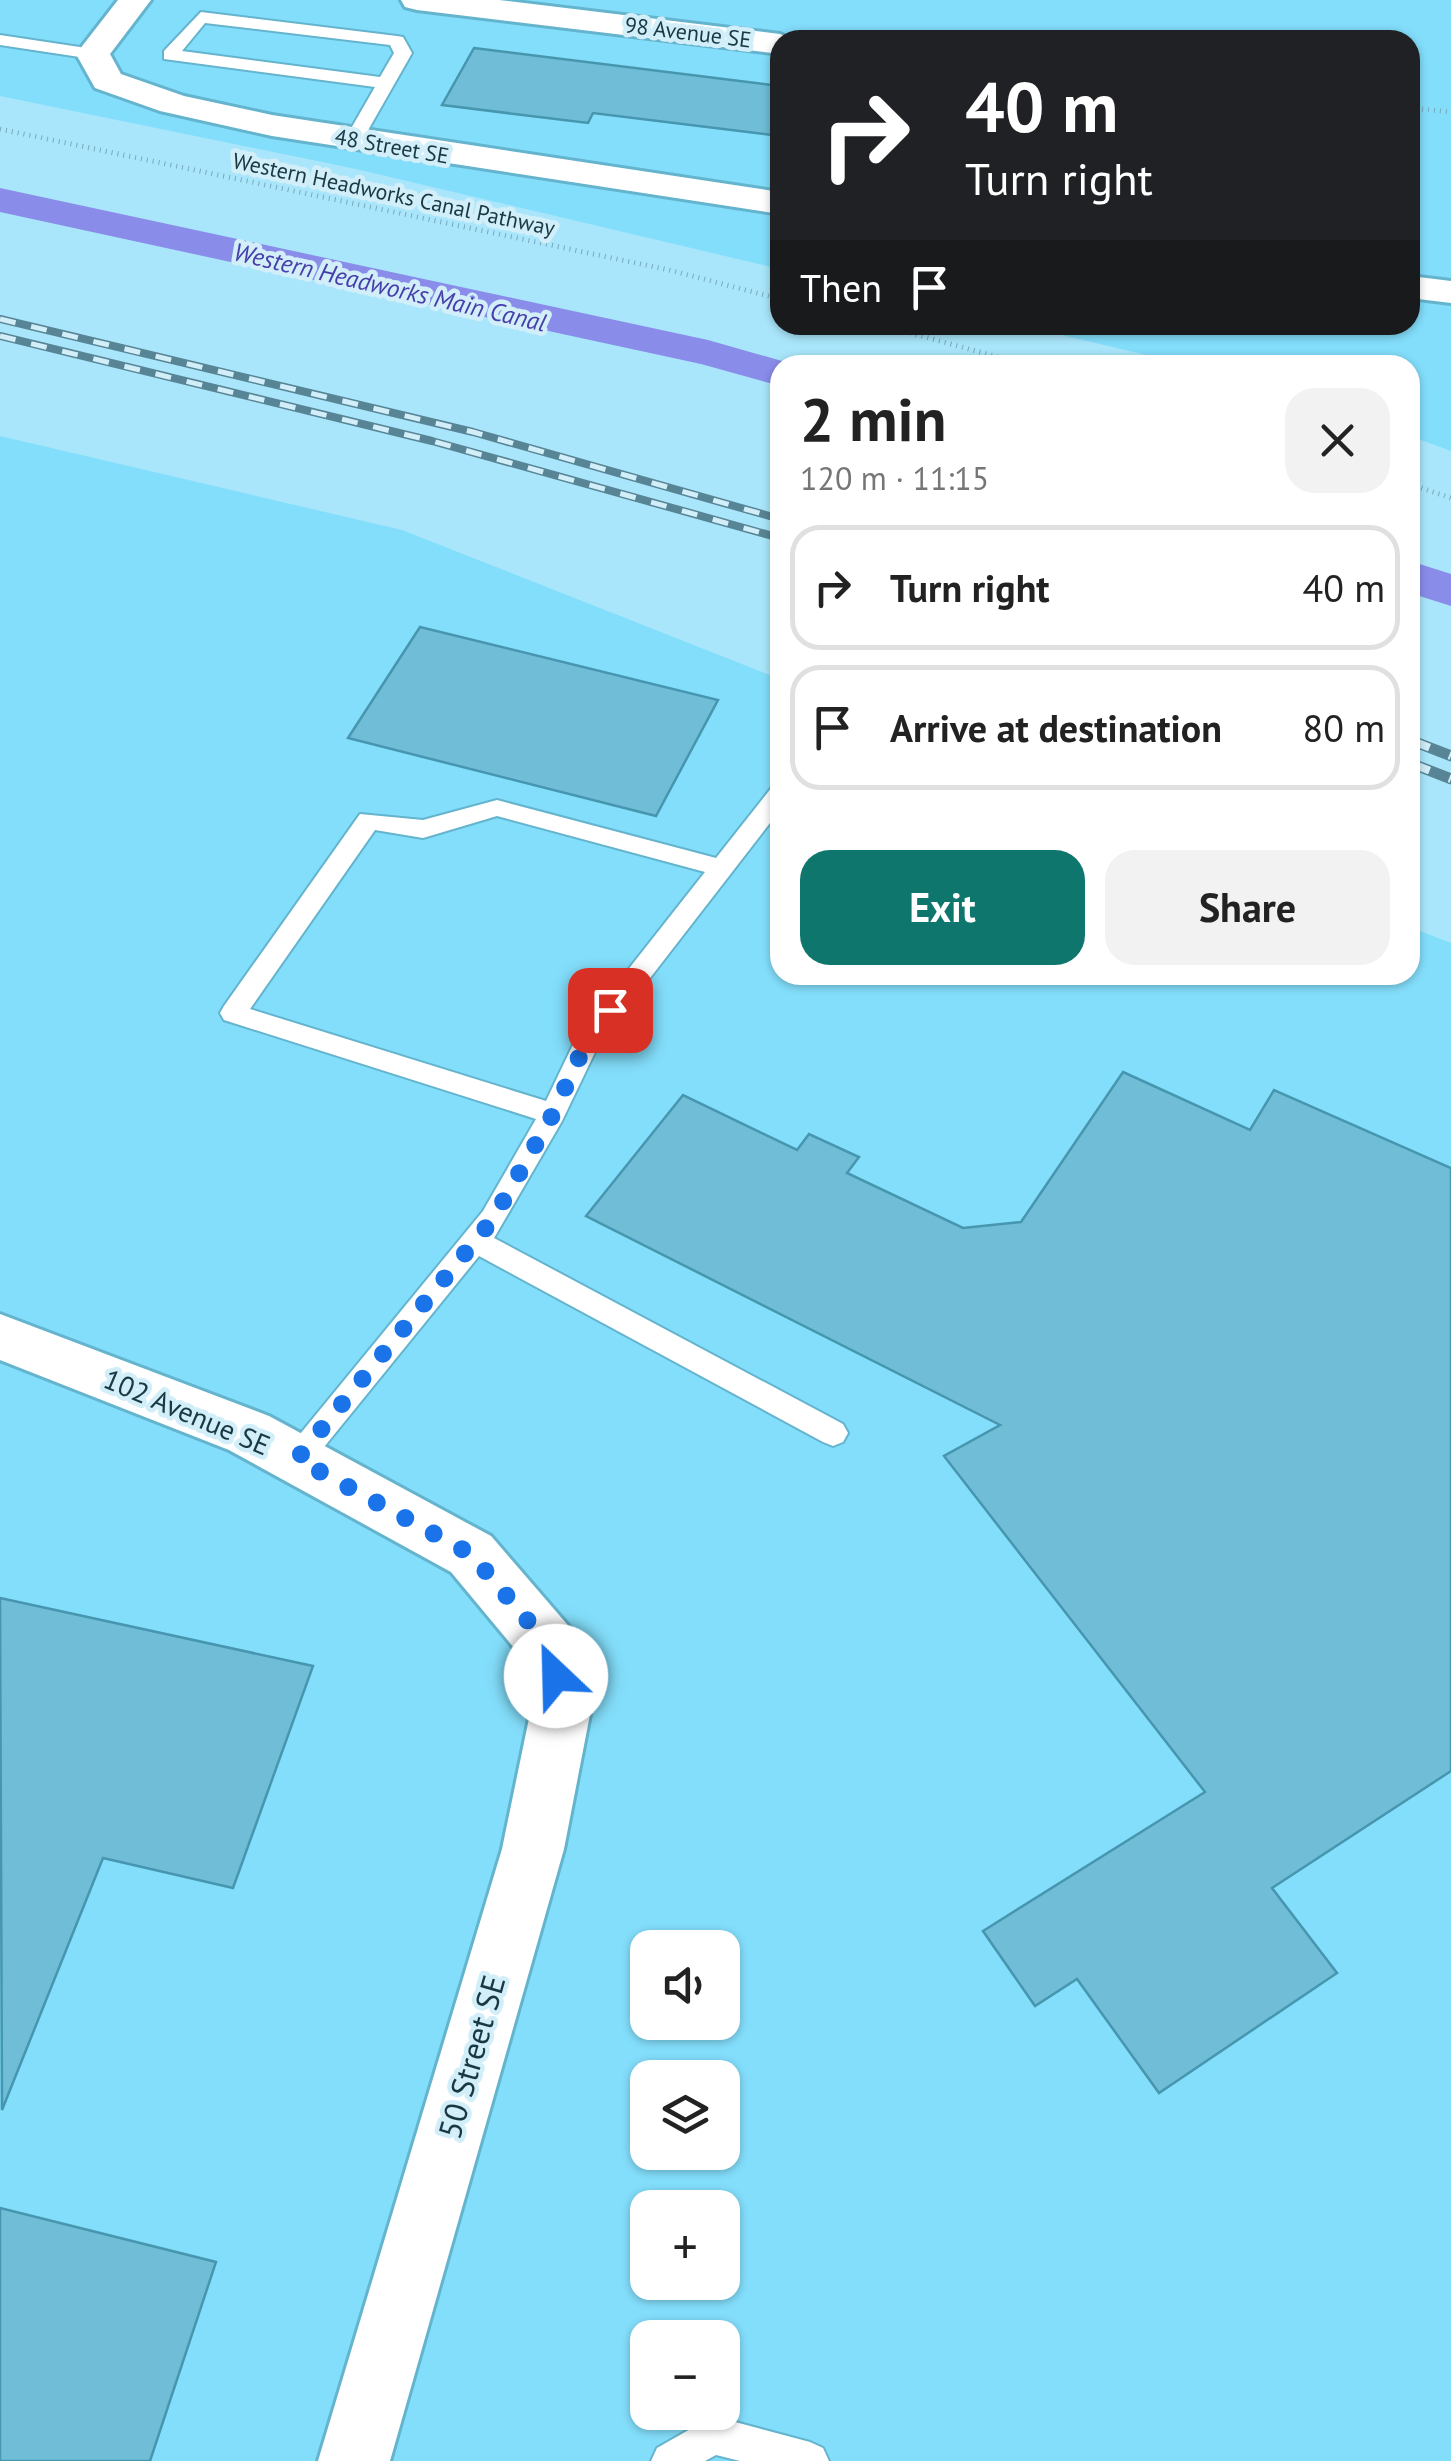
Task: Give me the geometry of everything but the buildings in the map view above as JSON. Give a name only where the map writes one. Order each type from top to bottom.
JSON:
[{"type":"street","points":[[93,54],[136,0]]},
{"type":"street","name":"98 Avenue SE","points":[[417,0],[770,43]]},
{"type":"street","name":"48 Street SE","points":[[93,54],[107,81],[214,116],[559,174],[770,202]]},
{"type":"street","points":[[1420,287],[1451,292]]},
{"type":"street","name":"102 Avenue SE","points":[[0,1337],[249,1433],[471,1554],[551,1648]]},
{"type":"street","name":"50 Street SE","points":[[354,2461],[533,1849],[562,1704],[551,1648]]},
{"type":"lane","points":[[354,139],[403,54],[397,41],[383,36],[200,16],[170,55],[386,83]]},
{"type":"lane","points":[[0,40],[93,54]]},
{"type":"lane","points":[[297,1459],[493,1219],[553,1114],[588,1038],[770,806]]},
{"type":"lane","points":[[553,1114],[233,1013],[369,820],[423,829],[496,808],[722,868]]},
{"type":"lane","points":[[475,1241],[833,1433]]},
{"type":"lane","points":[[670,2461],[713,2435],[810,2461]]},
{"type":"path","points":[[1420,109],[1451,112]]},
{"type":"path","name":"Western Headworks Canal Pathway","points":[[0,130],[669,270],[770,296]]},
{"type":"path","points":[[918,335],[990,355]]},
{"type":"path","points":[[1420,487],[1451,498]]},
{"type":"shaded area","points":[[0,0],[1451,0],[1451,451],[1420,440],[1420,355],[1146,355],[1062,335],[1420,335],[1420,30],[770,30],[770,267],[356,169],[0,96]]},
{"type":"shaded area","points":[[0,436],[402,530],[770,675],[770,985],[1420,985],[1420,931],[1451,943],[1451,2461],[0,2461]]},
{"type":"waterway","name":"Western Headworks Main Canal","points":[[0,200],[708,353],[770,370]]},
{"type":"waterway","name":"Western Headworks Main Canal","points":[[1420,580],[1451,591]]},
{"type":"railway","points":[[0,319],[473,432],[770,516]]},
{"type":"railway","points":[[0,336],[432,441],[770,535]]},
{"type":"railway","points":[[1420,744],[1451,756]]},
{"type":"railway","points":[[1420,767],[1451,779]]},
{"type":"route","points":[[556,1676],[551,1648],[471,1554],[297,1459],[493,1219],[553,1114],[588,1038],[610,1010]]}]
